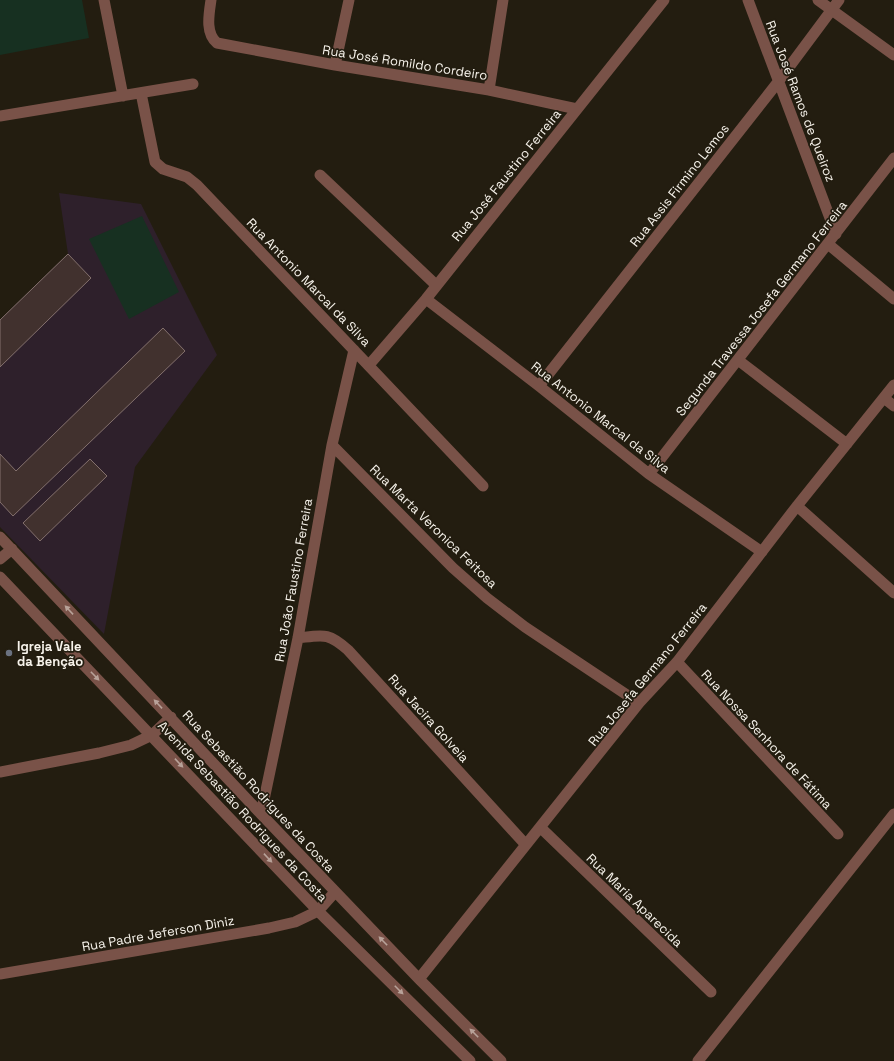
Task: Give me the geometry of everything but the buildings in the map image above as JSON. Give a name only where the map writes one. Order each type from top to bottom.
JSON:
[{"type":"street","points":[[104,0],[123,96]]},
{"type":"street","name":"Rua José Romildo Cordeiro","points":[[211,0],[209,28],[212,38],[217,43],[335,65],[489,90],[577,109]]},
{"type":"street","points":[[335,65],[349,0]]},
{"type":"street","points":[[489,90],[503,0]]},
{"type":"street","name":"Rua José Faustino Ferreira","points":[[369,365],[426,299],[664,0]]},
{"type":"street","name":"Rua José Ramos de Queiroz","points":[[748,0],[836,234]]},
{"type":"street","points":[[818,0],[894,55]]},
{"type":"street","name":"Rua Assis Firmino Lemos","points":[[540,386],[778,82],[839,0]]},
{"type":"street","points":[[0,116],[193,84]]},
{"type":"street","name":"Rua Antonio Marcal da Silva","points":[[141,93],[154,162],[163,169],[187,177],[198,185],[483,486]]},
{"type":"street","name":"Segunda Travessa Josefa Germano Ferreira","points":[[649,474],[894,158]]},
{"type":"street","points":[[320,175],[436,285]]},
{"type":"street","points":[[828,244],[894,298]]},
{"type":"street","name":"Rua Antonio Marcal da Silva","points":[[426,299],[540,386],[649,474],[762,552]]},
{"type":"street","name":"Rua João Faustino Ferreira","points":[[261,814],[298,638],[332,445],[354,350]]},
{"type":"street","points":[[738,360],[847,444]]},
{"type":"street","name":"Rua Josefa Germano Ferreira","points":[[419,979],[639,704],[677,662],[797,506],[894,385]]},
{"type":"street","points":[[884,398],[894,406]]},
{"type":"street","name":"Rua Marta Veronica Feitosa","points":[[332,445],[453,568],[487,598],[525,627],[639,704]]},
{"type":"street","points":[[797,506],[894,593]]},
{"type":"street","name":"Rua Sebastião Rodrigues da Costa","points":[[0,537],[335,892],[497,1060]]},
{"type":"street","points":[[0,559],[12,549]]},
{"type":"street","name":"Avenida Sebastião Rodrigues da Costa","points":[[0,577],[318,911],[470,1061]]},
{"type":"street","name":"Rua Jacira Golveia","points":[[298,638],[325,636],[338,640],[526,845]]},
{"type":"street","name":"Rua Nossa Senhora de Fátima","points":[[677,662],[838,834]]},
{"type":"street","points":[[0,772],[131,746],[152,735],[171,717]]},
{"type":"street","points":[[698,1061],[894,814]]},
{"type":"street","name":"Rua Maria Aparecida","points":[[540,828],[711,992]]},
{"type":"street","points":[[318,911],[335,892]]},
{"type":"street","name":"Rua Padre Jeferson Diniz","points":[[0,974],[269,928],[295,922],[318,911]]},
{"type":"shaded area","points":[[59,193],[141,204],[217,355],[135,467],[104,634],[0,527],[0,320],[68,254]]},
{"type":"green space","points":[[0,0],[82,0],[89,38],[0,55]]},
{"type":"green space","points":[[142,216],[179,292],[129,319],[89,239]]},
{"type":"place","name":"Igreja Vale da Benção","points":[[9,653]]}]
